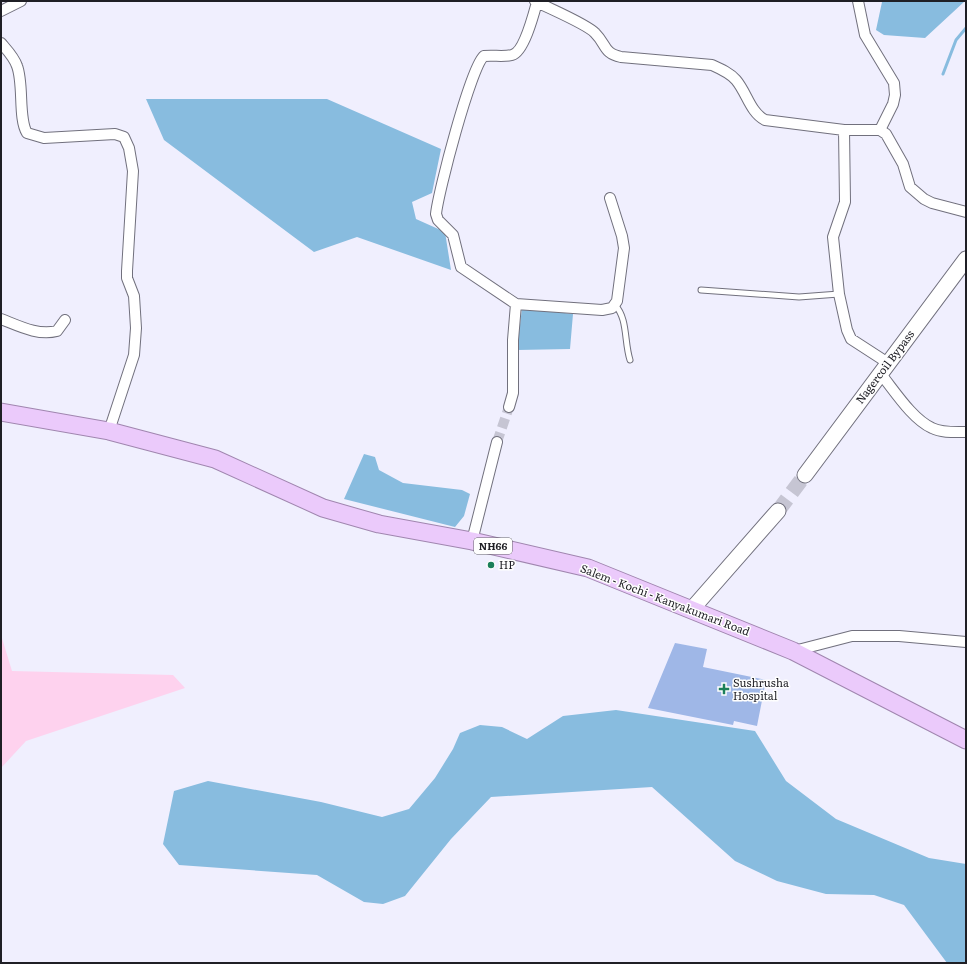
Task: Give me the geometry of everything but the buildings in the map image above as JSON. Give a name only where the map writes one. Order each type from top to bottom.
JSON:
[{"type":"highway","name":"Salem - Kochi - Kanyakumari Road","points":[[1,412],[110,431],[215,459],[323,508],[379,524],[472,541],[588,568],[793,651],[966,740]]},
{"type":"main road","name":"Nagercoil Bypass","points":[[805,475],[966,259]]},
{"type":"main road","points":[[692,609],[778,510]]},
{"type":"street","points":[[1,10],[21,1]]},
{"type":"street","points":[[860,1],[865,35],[894,83],[895,95],[893,104],[880,130]]},
{"type":"street","points":[[610,198],[622,236],[624,248],[617,302],[615,305],[602,310],[516,304],[461,268],[453,235],[438,220],[436,214],[459,117],[480,61],[484,56],[513,55],[517,52],[532,20],[536,2],[592,30],[611,55],[621,58],[712,65],[724,70],[736,80],[757,116],[765,120],[844,130],[880,130],[886,134],[903,164],[910,187],[932,203],[966,212]]},
{"type":"street","points":[[1,43],[14,58],[19,70],[24,122],[27,133],[44,138],[117,134],[124,137],[129,148],[133,171],[127,278],[134,296],[136,328],[134,355],[110,431]]},
{"type":"street","points":[[844,130],[845,202],[833,237],[839,294],[847,330],[851,339],[884,368],[914,414],[931,428],[966,432]]},
{"type":"street","points":[[509,406],[513,393],[513,340],[516,304]]},
{"type":"street","points":[[1,319],[23,328],[44,333],[57,331],[65,320]]},
{"type":"street","points":[[472,541],[497,442]]},
{"type":"street","points":[[793,651],[816,647],[852,636],[899,636],[966,642]]},
{"type":"lane","points":[[700,290],[799,297],[839,294]]},
{"type":"lane","points":[[615,305],[623,315],[626,348],[630,360]]},
{"type":"shaded area","points":[[1,635],[12,671],[173,675],[185,688],[26,741],[1,768]]},
{"type":"water","points":[[965,1],[925,38],[884,35],[876,30],[882,2]]},
{"type":"water","points":[[146,99],[327,99],[441,149],[432,193],[412,202],[416,219],[445,232],[451,270],[357,237],[314,252],[164,140]]},
{"type":"water","points":[[522,308],[573,314],[570,349],[517,350]]},
{"type":"water","points":[[364,454],[375,457],[379,470],[403,483],[462,490],[470,494],[464,516],[455,527],[344,499]]},
{"type":"water","points":[[616,710],[755,731],[786,781],[836,819],[929,858],[966,864],[966,963],[947,963],[904,905],[874,895],[826,894],[777,881],[735,861],[652,787],[491,797],[451,839],[405,896],[383,904],[364,902],[317,875],[179,865],[163,844],[174,791],[208,781],[321,802],[382,817],[409,809],[435,778],[453,749],[460,733],[480,725],[502,727],[527,739],[563,716]]},
{"type":"waterway","points":[[943,74],[956,40],[966,28]]},
{"type":"tunnel","points":[[497,442],[509,407]]},
{"type":"tunnel","points":[[778,511],[805,475]]},
{"type":"place","name":"HP","points":[[491,565]]},
{"type":"place","name":"Sushrusha Hospital","points":[[724,689]]}]
